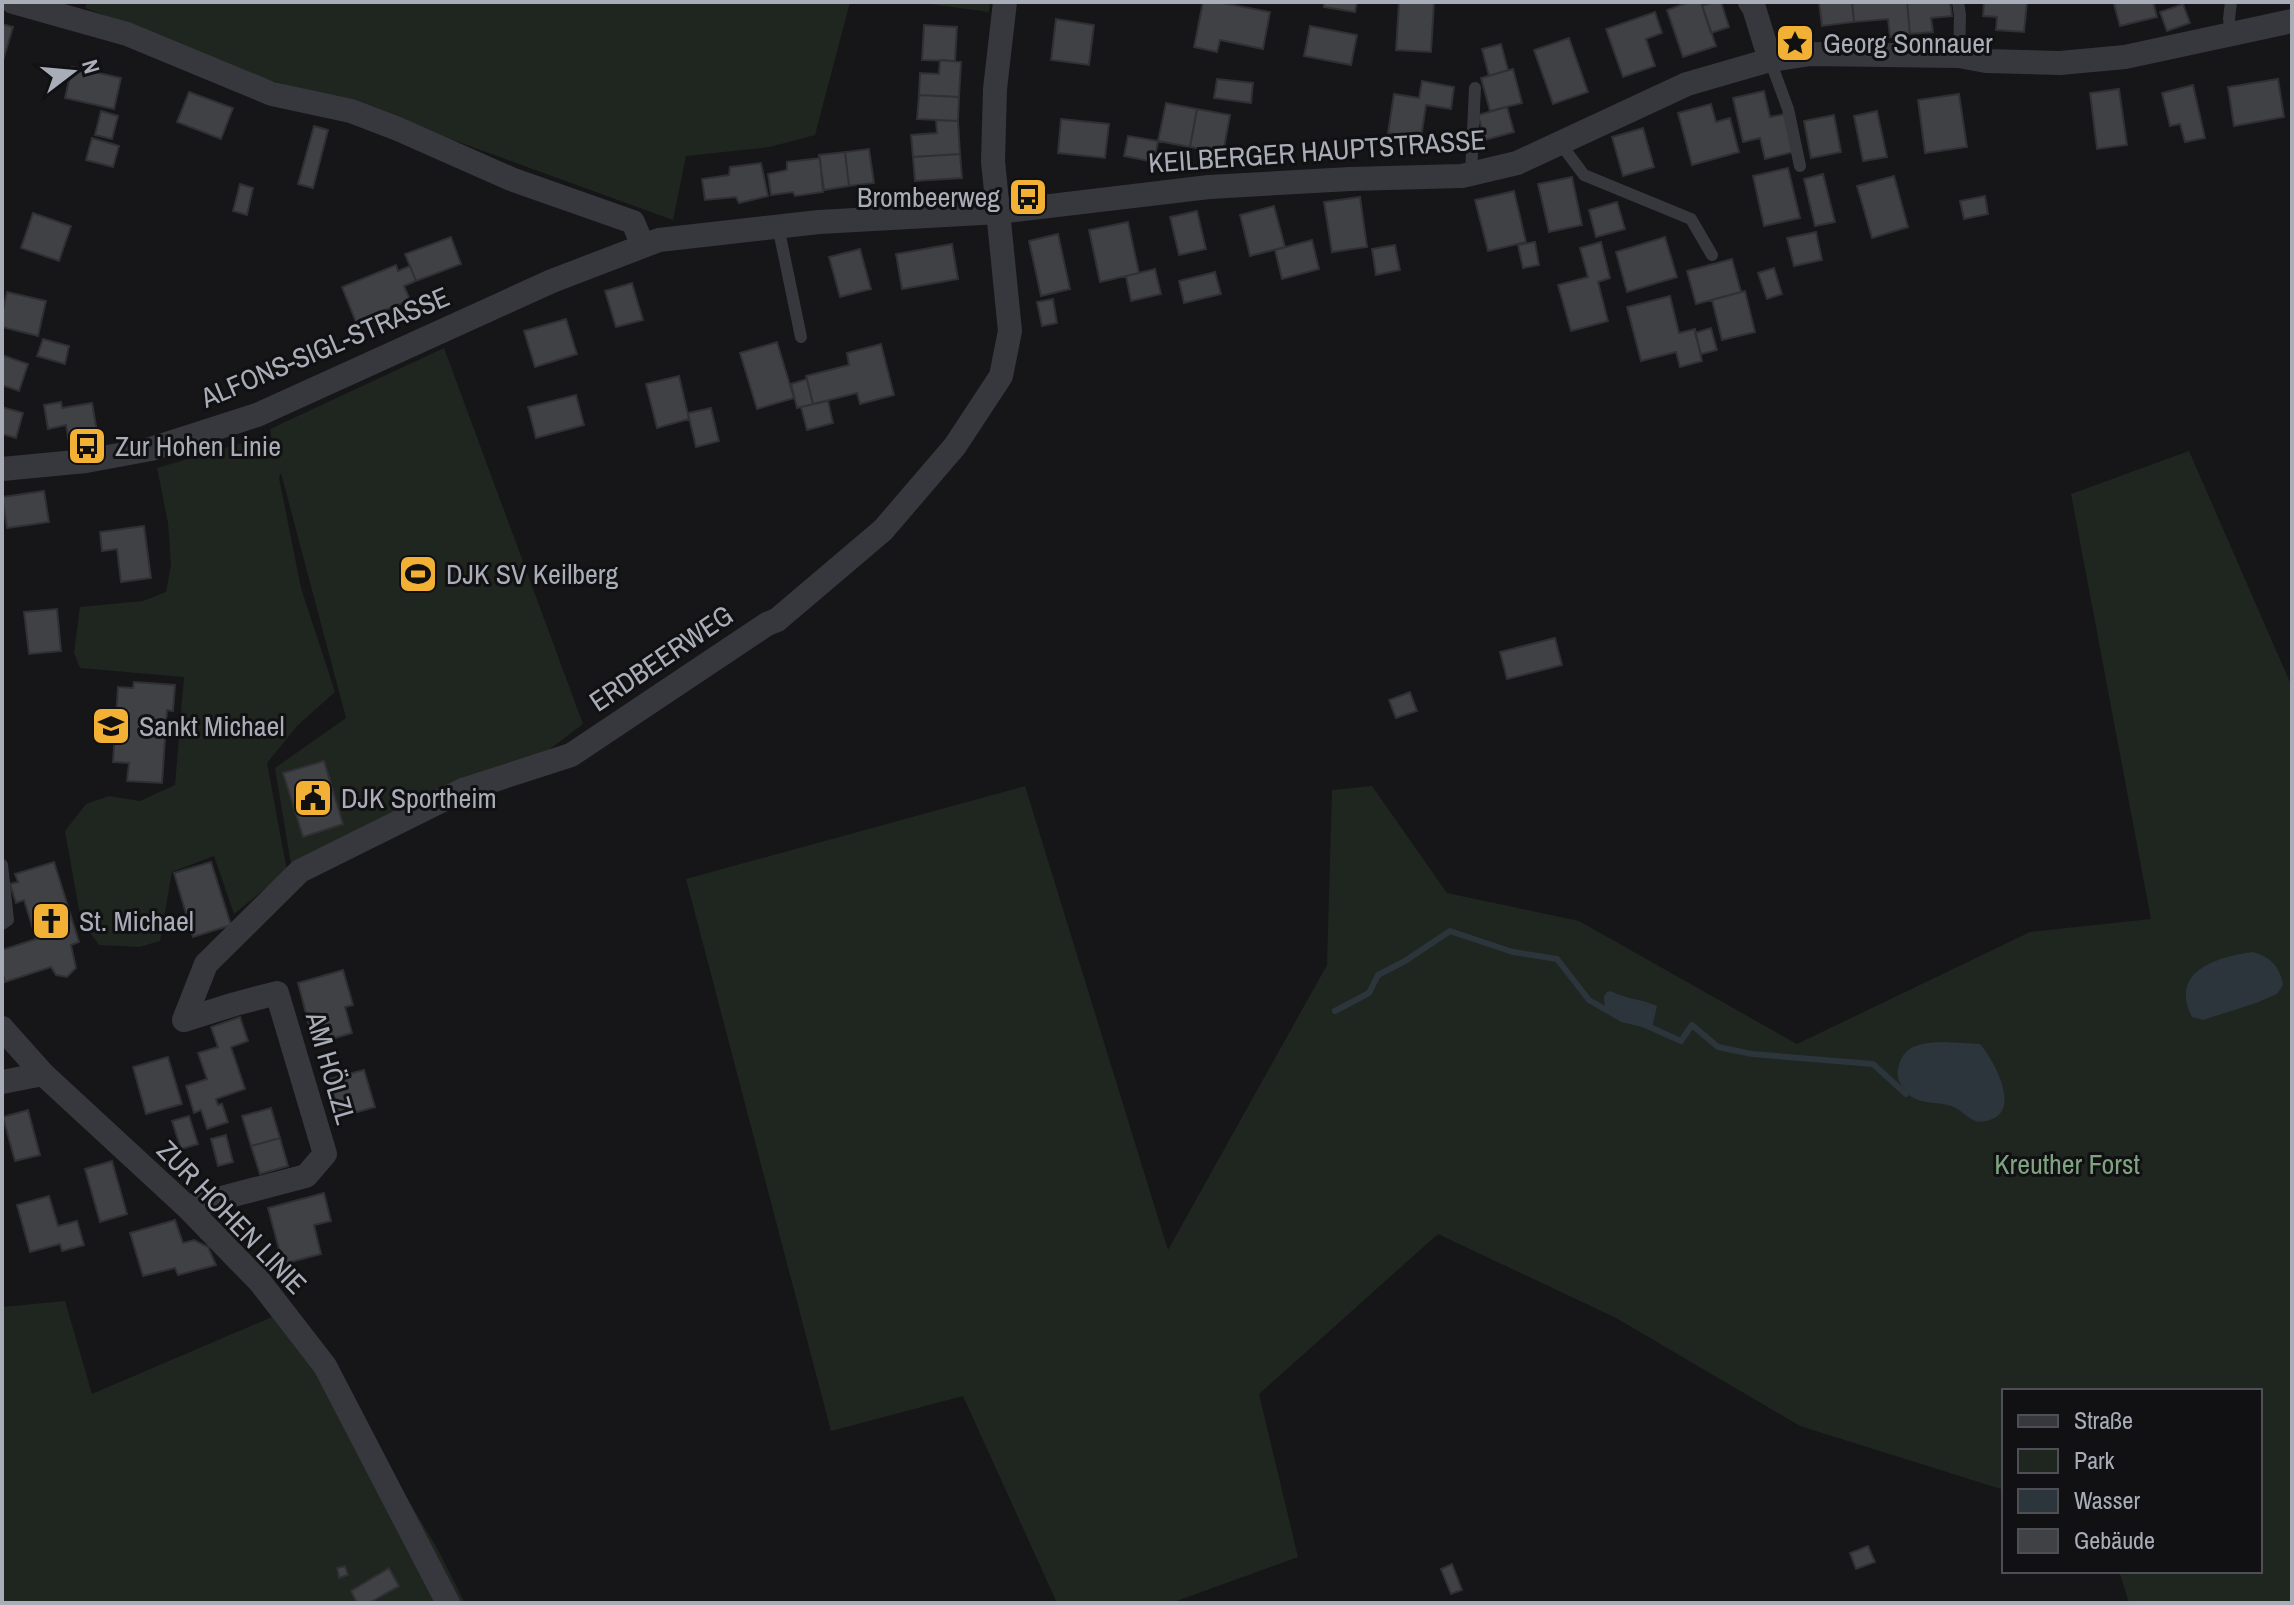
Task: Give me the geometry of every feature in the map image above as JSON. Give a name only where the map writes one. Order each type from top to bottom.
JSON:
[{"type":"street","points":[[13,2],[127,34],[272,94],[351,111],[511,179],[633,222],[651,243]]},
{"type":"street","points":[[999,212],[993,161],[995,89],[1005,2]]},
{"type":"street","points":[[1750,2],[1770,60]]},
{"type":"street","name":"KEILBERGER HAUPTSTRASSE","points":[[651,243],[778,226],[999,212],[1209,187],[1462,176],[1517,163],[1687,84],[1770,60],[1811,54],[1959,56],[1986,61],[2060,63],[2125,57],[2292,21]]},
{"type":"street","name":"ERDBEERWEG","points":[[184,1020],[206,964],[300,871],[463,790],[571,755],[777,620],[883,530],[955,446],[1001,376],[1010,331],[999,212]]},
{"type":"street","name":"ALFONS-SIGL-STRASSE","points":[[2,469],[86,461],[151,449],[257,415],[552,281],[651,243]]},
{"type":"street","name":"AM HÖLZL","points":[[184,1020],[277,993],[325,1154],[306,1176],[187,1207]]},
{"type":"street","name":"ZUR HOHEN LINIE","points":[[2,1028],[43,1074],[187,1207],[260,1282],[325,1366],[448,1603]]},
{"type":"street","points":[[2,1082],[43,1074]]},
{"type":"lane","points":[[1958,2],[1959,56]]},
{"type":"lane","points":[[2231,2],[2231,34]]},
{"type":"lane","points":[[1770,60],[1788,109],[1800,166]]},
{"type":"lane","points":[[1471,174],[1475,88]]},
{"type":"lane","points":[[1560,143],[1584,175],[1691,219],[1712,255]]},
{"type":"lane","points":[[778,226],[801,337]]},
{"type":"lane","points":[[2,865],[8,920],[2,924]]},
{"type":"green space","points":[[87,2],[850,2],[815,135],[770,147],[686,156],[673,220],[349,102],[268,80],[85,8]]},
{"type":"green space","points":[[890,2],[990,2],[989,12]]},
{"type":"green space","points":[[444,348],[583,724],[546,752],[400,808],[291,864],[275,768],[346,718],[281,473],[279,478],[301,588],[335,692],[298,725],[267,763],[287,871],[234,914],[214,856],[172,872],[160,941],[139,947],[99,945],[81,921],[65,831],[86,804],[109,796],[140,801],[175,785],[184,677],[80,668],[74,653],[80,607],[143,601],[166,592],[171,565],[168,523],[157,468],[238,444],[272,441],[270,429]]},
{"type":"green space","name":"Kreuther Forst","points":[[2189,451],[2292,687],[2292,1603],[2129,1603],[2120,1573],[2262,1573],[2262,1389],[2002,1389],[2002,1489],[1800,1426],[1616,1318],[1438,1234],[1259,1394],[1298,1557],[1171,1603],[1057,1603],[963,1396],[831,1431],[686,879],[1025,786],[1168,1250],[1327,965],[1332,790],[1372,786],[1447,893],[1579,921],[1797,1044],[2030,932],[2151,919],[2071,494]]},
{"type":"green space","points":[[65,1301],[92,1394],[293,1308],[437,1548],[465,1603],[2,1603],[2,1307]]},
{"type":"water","points":[[2253,952],[2277,968],[2283,985],[2277,994],[2203,1020],[2192,1017],[2186,1001],[2186,989],[2191,978],[2211,963]]},
{"type":"water","points":[[1611,991],[1657,1006],[1652,1028],[1605,1011],[1604,996]]},
{"type":"water","points":[[1944,1042],[1980,1044],[1986,1052],[2002,1086],[2003,1108],[1997,1116],[1986,1121],[1975,1121],[1953,1107],[1915,1099],[1904,1090],[1898,1072],[1906,1052],[1917,1046]]},
{"type":"building","points":[[1203,2],[1270,12],[1263,49],[1220,40],[1217,52],[1194,47]]},
{"type":"building","points":[[1324,2],[1357,2],[1355,12],[1324,7]]},
{"type":"building","points":[[1399,2],[1434,2],[1431,52],[1396,50]]},
{"type":"building","points":[[1689,2],[1701,2],[1716,46],[1683,57],[1667,10]]},
{"type":"building","points":[[1721,2],[1729,27],[1711,33],[1702,6]]},
{"type":"building","points":[[1819,2],[1852,2],[1854,22],[1822,26]]},
{"type":"building","points":[[1852,2],[1907,2],[1910,34],[1890,37],[1888,19],[1854,22]]},
{"type":"building","points":[[1907,2],[1950,2],[1952,16],[1931,18],[1933,32],[1910,34]]},
{"type":"building","points":[[1984,2],[2027,2],[2024,32],[1996,30],[1997,17],[1983,16]]},
{"type":"building","points":[[2153,2],[2157,17],[2120,26],[2114,4]]},
{"type":"building","points":[[2183,4],[2190,23],[2167,31],[2160,12]]},
{"type":"building","points":[[1655,12],[1662,33],[1646,39],[1655,66],[1623,77],[1606,29]]},
{"type":"building","points":[[1056,19],[1094,25],[1089,65],[1051,60]]},
{"type":"building","points":[[2,24],[13,27],[2,64]]},
{"type":"building","points":[[924,25],[957,27],[955,61],[922,60]]},
{"type":"building","points":[[1310,26],[1357,35],[1351,65],[1304,56]]},
{"type":"building","points":[[1569,38],[1588,92],[1553,104],[1534,50]]},
{"type":"building","points":[[1501,44],[1508,70],[1489,76],[1482,49]]},
{"type":"building","points":[[940,60],[961,62],[959,97],[919,95],[920,73],[939,74]]},
{"type":"building","points":[[72,67],[121,78],[114,109],[65,98]]},
{"type":"building","points":[[1513,69],[1522,103],[1490,111],[1481,78]]},
{"type":"building","points":[[1217,79],[1253,83],[1251,103],[1214,98]]},
{"type":"building","points":[[2278,79],[2284,117],[2234,126],[2228,87]]},
{"type":"building","points":[[1422,81],[1454,87],[1451,109],[1426,105],[1421,138],[1388,133],[1394,94],[1419,98]]},
{"type":"building","points":[[2193,85],[2205,138],[2185,142],[2180,124],[2170,126],[2162,93]]},
{"type":"building","points":[[2119,89],[2127,145],[2097,149],[2090,93]]},
{"type":"building","points":[[1764,91],[1770,117],[1785,114],[1793,152],[1765,159],[1760,138],[1743,142],[1733,98]]},
{"type":"building","points":[[189,92],[233,108],[221,139],[177,122]]},
{"type":"building","points":[[1959,94],[1967,147],[1925,153],[1918,100]]},
{"type":"building","points":[[919,95],[959,97],[958,121],[917,119]]},
{"type":"building","points":[[1166,103],[1197,109],[1190,147],[1158,141]]},
{"type":"building","points":[[1711,104],[1716,122],[1730,118],[1739,152],[1692,165],[1678,113]]},
{"type":"building","points":[[1507,107],[1514,132],[1485,140],[1478,115]]},
{"type":"building","points":[[1197,109],[1230,115],[1223,153],[1190,147]]},
{"type":"building","points":[[101,111],[118,116],[112,139],[95,135]]},
{"type":"building","points":[[1877,111],[1887,157],[1863,161],[1854,116]]},
{"type":"building","points":[[1834,115],[1841,152],[1811,158],[1804,121]]},
{"type":"building","points":[[1061,119],[1109,124],[1105,158],[1058,153]]},
{"type":"building","points":[[936,120],[958,121],[960,154],[913,157],[911,135],[937,133]]},
{"type":"building","points":[[314,126],[328,130],[313,188],[298,184]]},
{"type":"building","points":[[1643,128],[1654,167],[1623,176],[1612,137]]},
{"type":"building","points":[[1128,136],[1158,141],[1154,162],[1124,156]]},
{"type":"building","points":[[92,138],[119,146],[113,167],[86,160]]},
{"type":"building","points":[[869,149],[874,183],[849,186],[845,152]]},
{"type":"building","points":[[845,152],[849,186],[824,190],[819,155]]},
{"type":"building","points":[[960,154],[962,178],[915,181],[913,157]]},
{"type":"building","points":[[820,158],[823,192],[771,195],[768,174],[787,170],[787,162]]},
{"type":"building","points":[[761,163],[768,196],[739,203],[736,197],[705,200],[702,179],[729,175],[730,167]]},
{"type":"building","points":[[1788,168],[1800,218],[1764,226],[1753,176]]},
{"type":"building","points":[[1823,174],[1835,222],[1815,226],[1804,179]]},
{"type":"building","points":[[1894,176],[1908,227],[1872,238],[1857,186]]},
{"type":"building","points":[[1572,177],[1582,225],[1549,232],[1538,184]]},
{"type":"building","points":[[240,184],[253,188],[247,215],[233,211]]},
{"type":"building","points":[[1514,191],[1526,242],[1488,251],[1475,200]]},
{"type":"building","points":[[1985,196],[1988,214],[1964,219],[1960,201]]},
{"type":"building","points":[[1360,197],[1367,247],[1332,252],[1324,202]]},
{"type":"building","points":[[1617,202],[1625,229],[1596,237],[1589,210]]},
{"type":"building","points":[[1274,206],[1285,247],[1250,256],[1240,215]]},
{"type":"building","points":[[1197,211],[1206,249],[1179,255],[1170,217]]},
{"type":"building","points":[[33,213],[71,226],[59,261],[21,248]]},
{"type":"building","points":[[1128,222],[1139,273],[1100,282],[1089,230]]},
{"type":"building","points":[[1816,232],[1822,260],[1794,266],[1787,238]]},
{"type":"building","points":[[1058,234],[1070,289],[1041,296],[1029,241]]},
{"type":"building","points":[[451,237],[461,264],[416,281],[405,254]]},
{"type":"building","points":[[1665,237],[1677,277],[1627,292],[1616,252]]},
{"type":"building","points":[[1312,240],[1319,269],[1282,279],[1275,250]]},
{"type":"building","points":[[1535,242],[1539,265],[1523,268],[1518,245]]},
{"type":"building","points":[[1601,242],[1610,278],[1598,282],[1608,321],[1571,331],[1558,285],[1588,277],[1580,248]]},
{"type":"building","points":[[952,244],[958,279],[902,289],[896,254]]},
{"type":"building","points":[[1395,245],[1400,270],[1376,275],[1372,249]]},
{"type":"building","points":[[860,249],[871,289],[840,297],[829,257]]},
{"type":"building","points":[[1732,259],[1741,292],[1696,304],[1687,271]]},
{"type":"building","points":[[396,265],[398,271],[410,266],[416,281],[404,286],[410,300],[356,322],[342,287]]},
{"type":"building","points":[[1774,268],[1782,294],[1767,299],[1758,273]]},
{"type":"building","points":[[1155,269],[1161,294],[1131,301],[1126,276]]},
{"type":"building","points":[[1215,272],[1221,294],[1184,303],[1179,281]]},
{"type":"building","points":[[632,283],[643,320],[616,327],[605,291]]},
{"type":"building","points":[[1745,291],[1755,332],[1722,340],[1712,300]]},
{"type":"building","points":[[7,292],[46,301],[38,336],[2,327]]},
{"type":"building","points":[[1670,296],[1679,333],[1695,329],[1702,361],[1680,367],[1676,352],[1641,361],[1627,307]]},
{"type":"building","points":[[1053,299],[1057,323],[1042,326],[1037,302]]},
{"type":"building","points":[[566,319],[577,354],[535,367],[524,331]]},
{"type":"building","points":[[1711,328],[1717,350],[1701,354],[1695,333]]},
{"type":"building","points":[[43,339],[69,346],[65,364],[37,356]]},
{"type":"building","points":[[777,342],[794,398],[757,409],[740,353]]},
{"type":"building","points":[[881,344],[894,395],[860,404],[857,393],[813,404],[806,376],[849,365],[847,353]]},
{"type":"building","points":[[2,355],[28,364],[19,391],[2,385]]},
{"type":"building","points":[[679,376],[689,419],[657,428],[646,384]]},
{"type":"building","points":[[807,379],[813,404],[797,408],[791,384]]},
{"type":"building","points":[[576,395],[584,425],[536,438],[528,407]]},
{"type":"building","points":[[828,401],[833,423],[807,430],[801,407]]},
{"type":"building","points":[[61,402],[62,408],[92,403],[98,437],[69,442],[66,425],[48,429],[44,405]]},
{"type":"building","points":[[2,407],[23,413],[16,438],[2,434]]},
{"type":"building","points":[[711,408],[719,441],[696,447],[688,413]]},
{"type":"building","points":[[44,491],[49,522],[7,528],[2,497]]},
{"type":"building","points":[[144,526],[151,578],[121,582],[117,549],[102,551],[100,532]]},
{"type":"building","points":[[57,609],[61,651],[29,654],[24,612]]},
{"type":"building","points":[[1555,638],[1562,665],[1507,679],[1500,652]]},
{"type":"building","points":[[134,682],[175,685],[173,711],[167,710],[162,783],[127,781],[129,763],[113,762],[118,687],[133,688]]},
{"type":"building","points":[[1410,692],[1417,711],[1396,718],[1389,700]]},
{"type":"building","name":"DJK Sportheim","points":[[324,761],[343,824],[303,837],[283,773]]},
{"type":"building","name":"St. Michael","points":[[54,862],[79,942],[71,945],[76,968],[67,977],[56,975],[51,967],[5,982],[2,950],[36,939],[24,900],[16,903],[10,884],[18,882],[15,874]]},
{"type":"building","points":[[211,862],[231,925],[193,937],[174,873]]},
{"type":"building","points":[[343,970],[353,1005],[345,1007],[352,1033],[314,1044],[298,983]]},
{"type":"building","points":[[240,1017],[248,1041],[231,1047],[245,1089],[216,1099],[218,1105],[222,1104],[228,1122],[207,1129],[201,1110],[194,1113],[186,1086],[207,1079],[198,1053],[218,1047],[211,1027]]},
{"type":"building","points":[[168,1057],[182,1104],[146,1114],[133,1067]]},
{"type":"building","points":[[364,1070],[375,1107],[340,1117],[329,1079]]},
{"type":"building","points":[[271,1108],[280,1138],[251,1146],[242,1116]]},
{"type":"building","points":[[28,1110],[40,1155],[15,1161],[3,1117]]},
{"type":"building","points":[[189,1116],[198,1144],[181,1149],[172,1121]]},
{"type":"building","points":[[226,1135],[233,1162],[218,1166],[211,1139]]},
{"type":"building","points":[[280,1138],[288,1166],[260,1174],[251,1146]]},
{"type":"building","points":[[112,1161],[127,1214],[100,1222],[85,1169]]},
{"type":"building","points":[[324,1193],[331,1221],[314,1225],[321,1254],[283,1264],[268,1208]]},
{"type":"building","points":[[49,1196],[58,1226],[77,1221],[84,1245],[62,1251],[60,1244],[30,1252],[17,1205]]},
{"type":"building","points":[[175,1220],[183,1243],[194,1240],[208,1247],[216,1265],[178,1275],[175,1268],[143,1276],[130,1233]]},
{"type":"building","points":[[1868,1546],[1875,1562],[1856,1569],[1850,1553]]},
{"type":"building","points":[[1452,1564],[1462,1590],[1451,1594],[1441,1569]]},
{"type":"building","points":[[345,1566],[348,1575],[339,1578],[337,1568]]},
{"type":"building","points":[[389,1568],[399,1586],[369,1603],[357,1603],[351,1591]]},
{"type":"waterway","points":[[1335,1011],[1369,993],[1378,975],[1450,931],[1513,952],[1557,959],[1589,1000],[1622,1019],[1643,1024],[1681,1041],[1692,1025],[1718,1047],[1752,1054],[1873,1064],[1906,1094]]},
{"type":"place","name":"Georg Sonnauer","points":[[1795,43]]},
{"type":"place","name":"Brombeerweg","points":[[1028,197]]},
{"type":"place","name":"Zur Hohen Linie","points":[[87,446]]},
{"type":"place","name":"DJK SV Keilberg","points":[[418,574]]},
{"type":"place","name":"Sankt Michael","points":[[111,726]]},
{"type":"place","name":"DJK Sportheim","points":[[313,798]]},
{"type":"place","name":"St. Michael","points":[[51,921]]}]
